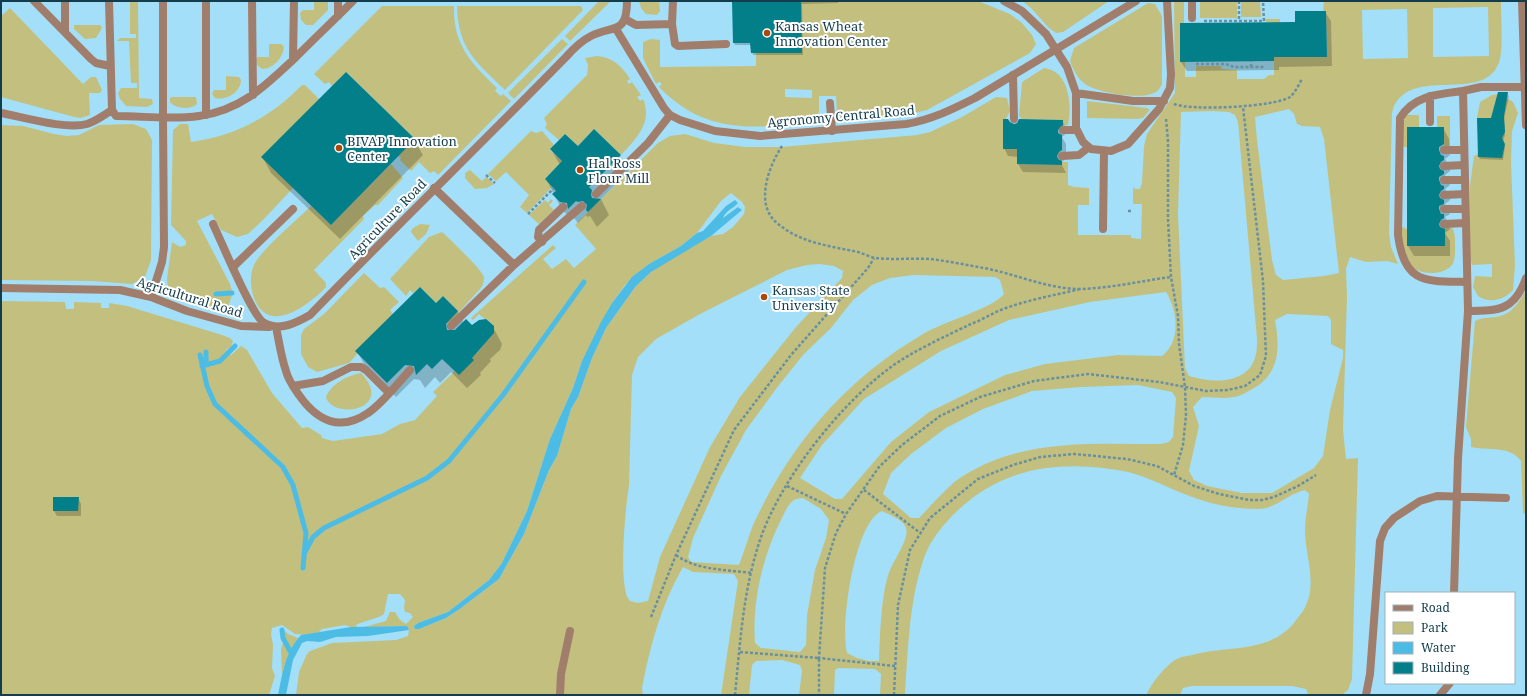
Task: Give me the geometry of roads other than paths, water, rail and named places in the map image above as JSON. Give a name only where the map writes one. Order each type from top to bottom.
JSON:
[{"type":"street","points":[[34,1],[96,63],[110,66]]},
{"type":"street","points":[[65,1],[65,32]]},
{"type":"street","points":[[109,1],[112,110],[116,116],[163,117],[206,115],[237,105],[253,95],[277,76],[353,1]]},
{"type":"street","points":[[150,297],[162,262],[164,247],[163,1]]},
{"type":"street","points":[[206,1],[206,115]]},
{"type":"street","points":[[252,1],[253,95]]},
{"type":"street","points":[[293,59],[294,1]]},
{"type":"street","points":[[338,1],[338,16]]},
{"type":"street","points":[[596,194],[648,142],[670,115],[656,96],[616,29],[625,19],[627,1]]},
{"type":"street","points":[[673,1],[673,41],[678,46],[726,44]]},
{"type":"street","points":[[1004,1],[1022,11],[1046,34],[1067,67],[1076,94],[1077,130],[1083,142],[1089,147],[1104,151],[1115,150],[1128,144],[1164,101],[1170,88],[1171,75],[1167,1]]},
{"type":"street","name":"Agronomy Central Road","points":[[670,115],[715,132],[745,136],[787,135],[906,124],[926,120],[947,112],[975,98],[1136,1]]},
{"type":"street","points":[[1192,1],[1192,18]]},
{"type":"street","points":[[1522,1],[1526,125]]},
{"type":"street","points":[[625,19],[636,25],[672,24]]},
{"type":"street","name":"Agriculture Road","points":[[276,327],[292,325],[310,315],[434,188],[519,106],[580,43],[593,35],[616,29]]},
{"type":"street","points":[[1014,75],[1014,119]]},
{"type":"street","points":[[1468,282],[1424,279],[1414,274],[1405,265],[1400,251],[1398,224],[1398,182],[1403,165],[1400,118],[1405,109],[1414,102],[1430,96],[1481,88],[1525,87]]},
{"type":"street","points":[[1454,592],[1457,496],[1468,311],[1463,91]]},
{"type":"street","points":[[1076,94],[1133,101],[1164,101]]},
{"type":"street","points":[[1430,96],[1430,122]]},
{"type":"street","points":[[830,102],[832,131]]},
{"type":"street","points":[[1,113],[57,124],[82,125],[89,123],[112,110]]},
{"type":"street","points":[[1062,130],[1077,130]]},
{"type":"street","points":[[1062,156],[1079,155],[1089,147]]},
{"type":"street","points":[[1444,150],[1464,150]]},
{"type":"street","points":[[1103,229],[1104,151]]},
{"type":"street","points":[[1444,166],[1464,165]]},
{"type":"street","points":[[1444,180],[1465,180]]},
{"type":"street","points":[[1398,182],[1407,181]]},
{"type":"street","points":[[434,188],[514,265]]},
{"type":"street","points":[[1444,195],[1465,194]]},
{"type":"street","points":[[1398,196],[1407,196]]},
{"type":"street","points":[[452,326],[514,265],[582,206]]},
{"type":"street","points":[[542,242],[538,237],[539,230],[563,208]]},
{"type":"street","points":[[233,267],[293,209]]},
{"type":"street","points":[[1398,209],[1407,209]]},
{"type":"street","points":[[1444,209],[1465,209]]},
{"type":"street","points":[[1444,224],[1466,223]]},
{"type":"street","points":[[213,224],[252,307],[263,322],[276,327],[286,372],[293,386],[306,406],[319,417],[332,423],[345,423],[358,419],[369,413],[410,370]]},
{"type":"street","points":[[1398,224],[1407,224]]},
{"type":"street","points":[[1468,311],[1495,311],[1509,305],[1518,296],[1526,278]]},
{"type":"street","name":"Agricultural Road","points":[[1,288],[120,290],[150,297],[187,311],[241,326],[276,327]]},
{"type":"street","points":[[293,386],[322,381],[351,368],[360,367],[366,370],[388,392]]},
{"type":"street","points":[[1366,695],[1370,674],[1380,541],[1385,528],[1394,518],[1420,500],[1437,496],[1506,498]]},
{"type":"street","points":[[560,695],[560,674],[570,631]]},
{"type":"street","points":[[1440,695],[1449,684]]},
{"type":"water","points":[[735,200],[738,203],[726,213],[723,218],[738,207],[742,210],[711,236],[651,272],[636,286],[606,328],[592,358],[578,397],[571,409],[557,456],[549,470],[524,534],[499,579],[446,618],[419,629],[415,629],[414,626],[418,623],[448,612],[489,580],[502,563],[527,511],[550,439],[573,388],[582,361],[612,303],[632,277],[649,264],[681,246],[697,233],[703,231],[726,206]]},
{"type":"water","points":[[407,626],[409,630],[368,636],[336,637],[320,642],[307,641],[302,643],[293,660],[286,695],[278,695],[283,670],[288,655],[291,648],[301,635],[351,627]]},
{"type":"waterway","points":[[305,552],[313,537],[324,528],[427,478],[449,461],[503,395],[584,282]]},
{"type":"waterway","points":[[216,294],[232,293]]},
{"type":"waterway","points":[[202,366],[220,361],[235,346]]},
{"type":"waterway","points":[[202,366],[206,361],[206,352]]},
{"type":"waterway","points":[[200,355],[207,386],[215,404],[283,467],[293,485],[306,533],[303,568]]},
{"type":"waterway","points":[[282,630],[283,638],[290,651]]},
{"type":"place","name":"Kansas Wheat Innovation Center","points":[[767,33]]},
{"type":"place","name":"BIVAP Innovation Center","points":[[339,148]]},
{"type":"place","name":"Hal Ross Flour Mill","points":[[580,170]]},
{"type":"place","name":"Kansas State University","points":[[764,297]]}]
